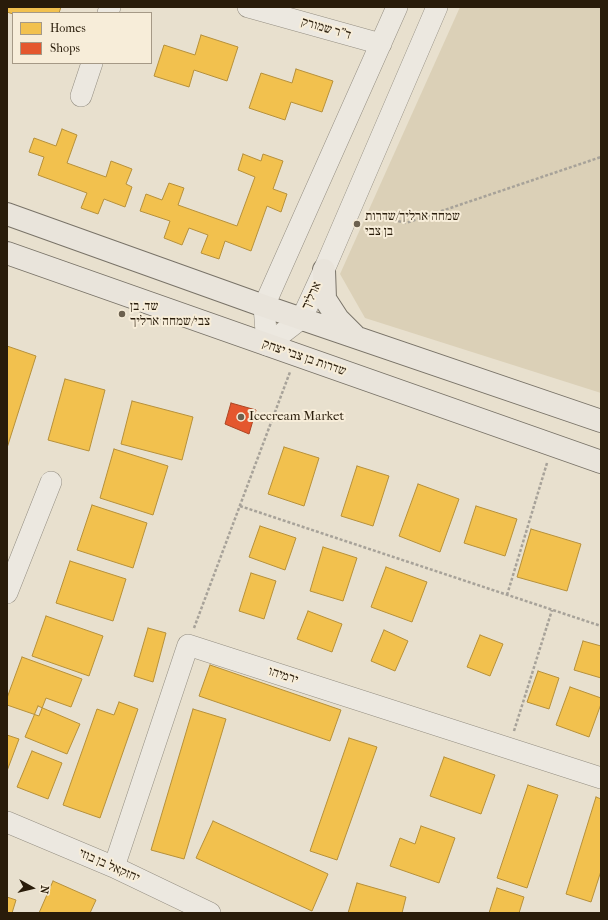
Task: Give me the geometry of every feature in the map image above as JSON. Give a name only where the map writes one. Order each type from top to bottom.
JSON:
[{"type":"main road","points":[[7,214],[264,306],[601,422]]},
{"type":"main road","name":"שדרות בן צבי יצחק","points":[[7,253],[296,356],[601,462]]},
{"type":"main road","points":[[324,270],[325,299],[338,319],[357,337]]},
{"type":"street","name":"ד\"ר שמורק","points":[[248,7],[381,44]]},
{"type":"street","points":[[267,345],[264,306],[397,7]]},
{"type":"street","name":"ארליך","points":[[267,345],[302,318],[437,7]]},
{"type":"street","points":[[81,96],[92,64]]},
{"type":"street","points":[[7,593],[51,482]]},
{"type":"street","points":[[114,867],[188,645]]},
{"type":"street","name":"ירמיהו","points":[[188,645],[601,778]]},
{"type":"street","name":"יחזקאל בן בוזי","points":[[7,822],[114,867],[210,913]]},
{"type":"path","points":[[350,210],[406,223],[601,157]]},
{"type":"path","points":[[188,645],[296,356]]},
{"type":"path","points":[[507,595],[553,445]]},
{"type":"path","points":[[240,506],[601,626]]},
{"type":"path","points":[[509,749],[552,610]]},
{"type":"shaded area","points":[[460,7],[601,7],[601,393],[365,318],[340,274]]},
{"type":"building: Homes","points":[[7,7],[61,7],[59,12],[12,12],[12,14],[7,12]]},
{"type":"building: Homes","points":[[201,35],[238,47],[227,81],[194,70],[189,87],[154,76],[164,45],[195,55]]},
{"type":"building: Homes","points":[[296,69],[333,81],[322,112],[291,102],[285,120],[249,108],[261,73],[292,83]]},
{"type":"building: Homes","points":[[62,129],[77,135],[67,163],[106,177],[111,161],[132,169],[126,184],[132,187],[125,207],[104,199],[98,214],[81,208],[87,193],[38,175],[44,157],[29,152],[34,138],[56,146]]},
{"type":"building: Homes","points":[[243,154],[261,161],[263,154],[283,161],[273,189],[287,194],[281,212],[267,206],[251,251],[225,241],[219,259],[201,253],[208,235],[189,228],[182,245],[164,238],[170,221],[140,211],[146,194],[162,200],[169,183],[184,188],[178,205],[237,226],[255,177],[238,170]]},
{"type":"building: Homes","points":[[7,346],[36,356],[7,448]]},
{"type":"building: Homes","points":[[65,379],[105,390],[89,451],[48,440]]},
{"type":"building: Homes","points":[[132,401],[193,417],[182,460],[121,444]]},
{"type":"building: Homes","points":[[284,447],[319,458],[304,506],[268,494]]},
{"type":"building: Homes","points":[[114,449],[168,466],[153,515],[100,498]]},
{"type":"building: Homes","points":[[357,466],[389,476],[373,526],[341,516]]},
{"type":"building: Homes","points":[[418,484],[459,499],[440,552],[399,536]]},
{"type":"building: Homes","points":[[92,505],[147,523],[133,568],[77,550]]},
{"type":"building: Homes","points":[[476,506],[517,519],[505,556],[464,543]]},
{"type":"building: Homes","points":[[260,526],[296,538],[285,570],[249,557]]},
{"type":"building: Homes","points":[[531,529],[581,544],[567,591],[517,577]]},
{"type":"building: Homes","points":[[323,547],[357,558],[343,601],[310,591]]},
{"type":"building: Homes","points":[[70,561],[126,579],[113,621],[56,603]]},
{"type":"building: Homes","points":[[386,567],[427,582],[412,622],[371,607]]},
{"type":"building: Homes","points":[[251,573],[276,581],[264,619],[239,611]]},
{"type":"building: Homes","points":[[308,611],[342,624],[332,652],[297,639]]},
{"type":"building: Homes","points":[[46,616],[103,636],[89,676],[32,656]]},
{"type":"building: Homes","points":[[148,628],[166,633],[153,682],[134,676]]},
{"type":"building: Homes","points":[[384,630],[408,641],[395,671],[371,661]]},
{"type":"building: Homes","points":[[480,635],[503,644],[490,676],[467,667]]},
{"type":"building: Homes","points":[[583,641],[601,646],[601,678],[574,670]]},
{"type":"building: Homes","points":[[22,657],[82,679],[71,707],[46,698],[39,716],[7,705],[7,698]]},
{"type":"building: Homes","points":[[210,665],[341,710],[330,741],[199,696]]},
{"type":"building: Homes","points":[[538,671],[559,678],[549,709],[527,702]]},
{"type":"building: Homes","points":[[570,687],[601,698],[601,704],[589,737],[556,725]]},
{"type":"building: Homes","points":[[119,702],[138,709],[100,818],[63,805],[97,709],[114,715]]},
{"type":"building: Homes","points":[[38,706],[80,724],[67,754],[25,737]]},
{"type":"building: Homes","points":[[193,709],[226,719],[184,859],[151,850]]},
{"type":"building: Homes","points":[[7,735],[19,739],[7,771]]},
{"type":"building: Homes","points":[[349,738],[377,747],[337,860],[310,851]]},
{"type":"building: Homes","points":[[32,751],[62,763],[48,799],[17,787]]},
{"type":"building: Homes","points":[[444,757],[495,775],[481,814],[430,796]]},
{"type":"building: Homes","points":[[528,785],[558,795],[527,888],[497,878]]},
{"type":"building: Homes","points":[[596,797],[601,799],[601,871],[591,902],[566,894]]},
{"type":"building: Homes","points":[[213,821],[328,874],[312,911],[196,858]]},
{"type":"building: Homes","points":[[421,826],[455,838],[439,883],[390,866],[400,838],[415,844]]},
{"type":"building: Homes","points":[[53,881],[96,900],[90,913],[39,913]]},
{"type":"building: Homes","points":[[357,883],[406,897],[402,913],[348,913]]},
{"type":"building: Homes","points":[[497,888],[524,897],[519,913],[489,913]]},
{"type":"building: Homes","points":[[7,897],[16,900],[12,913],[7,913]]},
{"type":"building: Shops","name":"Icecream Market","points":[[231,403],[256,410],[249,434],[225,424]]},
{"type":"place","name":"שמחה ארליך/שדרות בן צבי","points":[[357,224]]},
{"type":"place","name":"שד. בן צבי/שמחה ארליך","points":[[122,314]]},
{"type":"place","name":"Icecream Market","points":[[241,417]]}]
